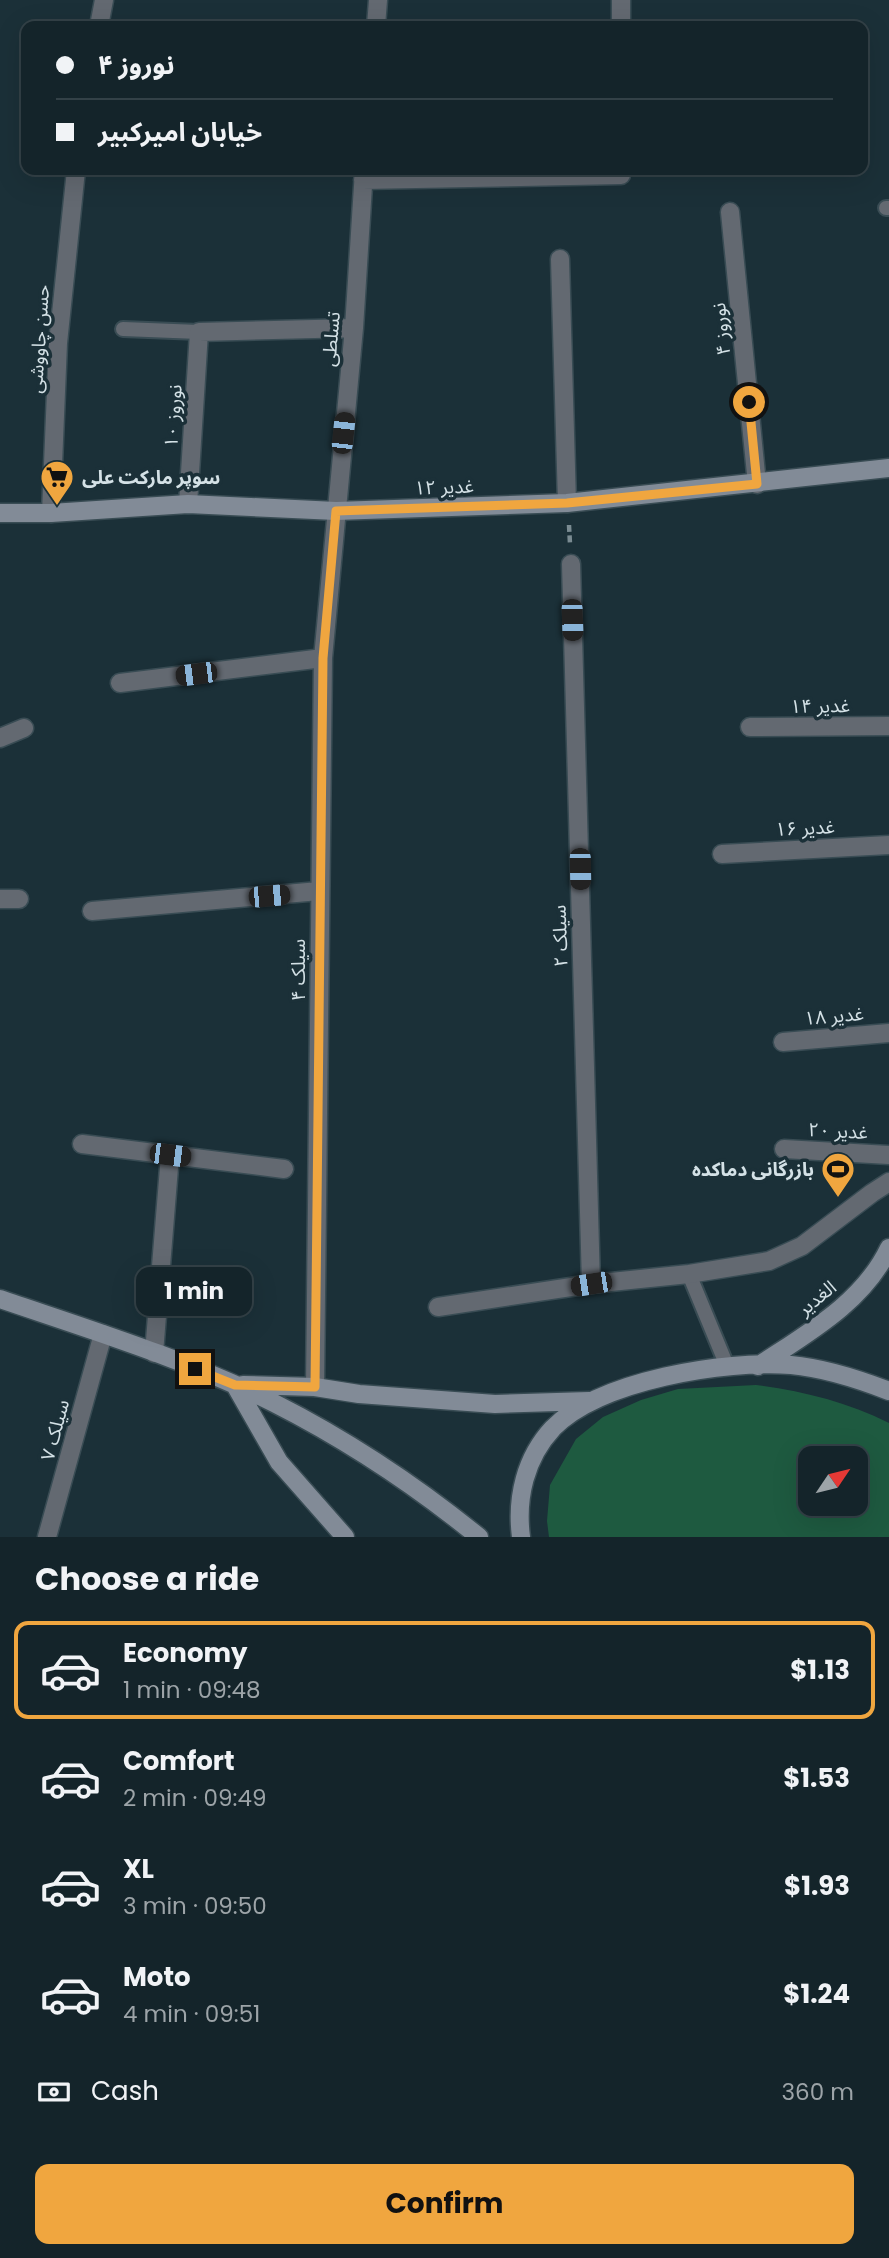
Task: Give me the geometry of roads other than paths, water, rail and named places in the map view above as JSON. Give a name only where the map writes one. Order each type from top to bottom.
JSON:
[{"type":"main road","name":"غدیر ۱۲","points":[[0,513],[51,513],[188,503],[336,511],[567,503],[889,468]]},
{"type":"main road","name":"الغدیر","points":[[758,1366],[838,1312],[888,1257]]},
{"type":"main road","points":[[0,1299],[155,1353],[272,1402],[344,1441],[413,1486],[479,1537]]},
{"type":"main road","points":[[521,1537],[518,1517],[520,1493],[527,1469],[538,1448],[562,1421],[592,1401],[667,1376],[727,1367],[790,1365],[822,1370],[889,1391]]},
{"type":"main road","points":[[235,1385],[315,1387],[359,1394],[495,1404],[592,1401]]},
{"type":"main road","points":[[235,1385],[279,1462],[345,1537]]},
{"type":"street","points":[[100,21],[104,0]]},
{"type":"street","points":[[376,21],[378,0]]},
{"type":"street","points":[[621,0],[621,21]]},
{"type":"street","name":"حسن چاووشی","points":[[51,513],[58,343],[75,175]]},
{"type":"street","points":[[364,175],[621,175]]},
{"type":"street","name":"تسلطی","points":[[336,511],[354,328],[364,175]]},
{"type":"street","name":"نوروز ۴","points":[[730,212],[757,484]]},
{"type":"street","points":[[561,259],[567,503]]},
{"type":"street","points":[[199,332],[354,328]]},
{"type":"street","name":"نوروز ۱۰","points":[[188,503],[199,332]]},
{"type":"street","name":"سیلک ۴","points":[[315,1387],[323,658],[336,511]]},
{"type":"street","name":"سیلک ۲","points":[[571,564],[591,1284]]},
{"type":"street","points":[[120,683],[323,658]]},
{"type":"street","name":"غدیر ۱۴","points":[[750,727],[889,726]]},
{"type":"street","points":[[0,738],[24,728]]},
{"type":"street","name":"غدیر ۱۶","points":[[722,853],[889,845]]},
{"type":"street","points":[[92,911],[319,891]]},
{"type":"street","points":[[0,899],[19,899]]},
{"type":"street","name":"غدیر ۱۸","points":[[783,1042],[889,1033]]},
{"type":"street","points":[[82,1144],[284,1168]]},
{"type":"street","name":"غدیر ۲۰","points":[[784,1149],[889,1155]]},
{"type":"street","points":[[155,1353],[170,1155]]},
{"type":"street","points":[[438,1307],[769,1261],[802,1246],[889,1182]]},
{"type":"street","name":"سیلک ۷","points":[[47,1537],[103,1334]]},
{"type":"lane","points":[[123,329],[199,332]]},
{"type":"lane","points":[[689,1274],[727,1367]]},
{"type":"place","name":"سوپر مارکت علی","points":[[57,507]]},
{"type":"place","name":"بازرگانی دماکده","points":[[838,1199]]}]
